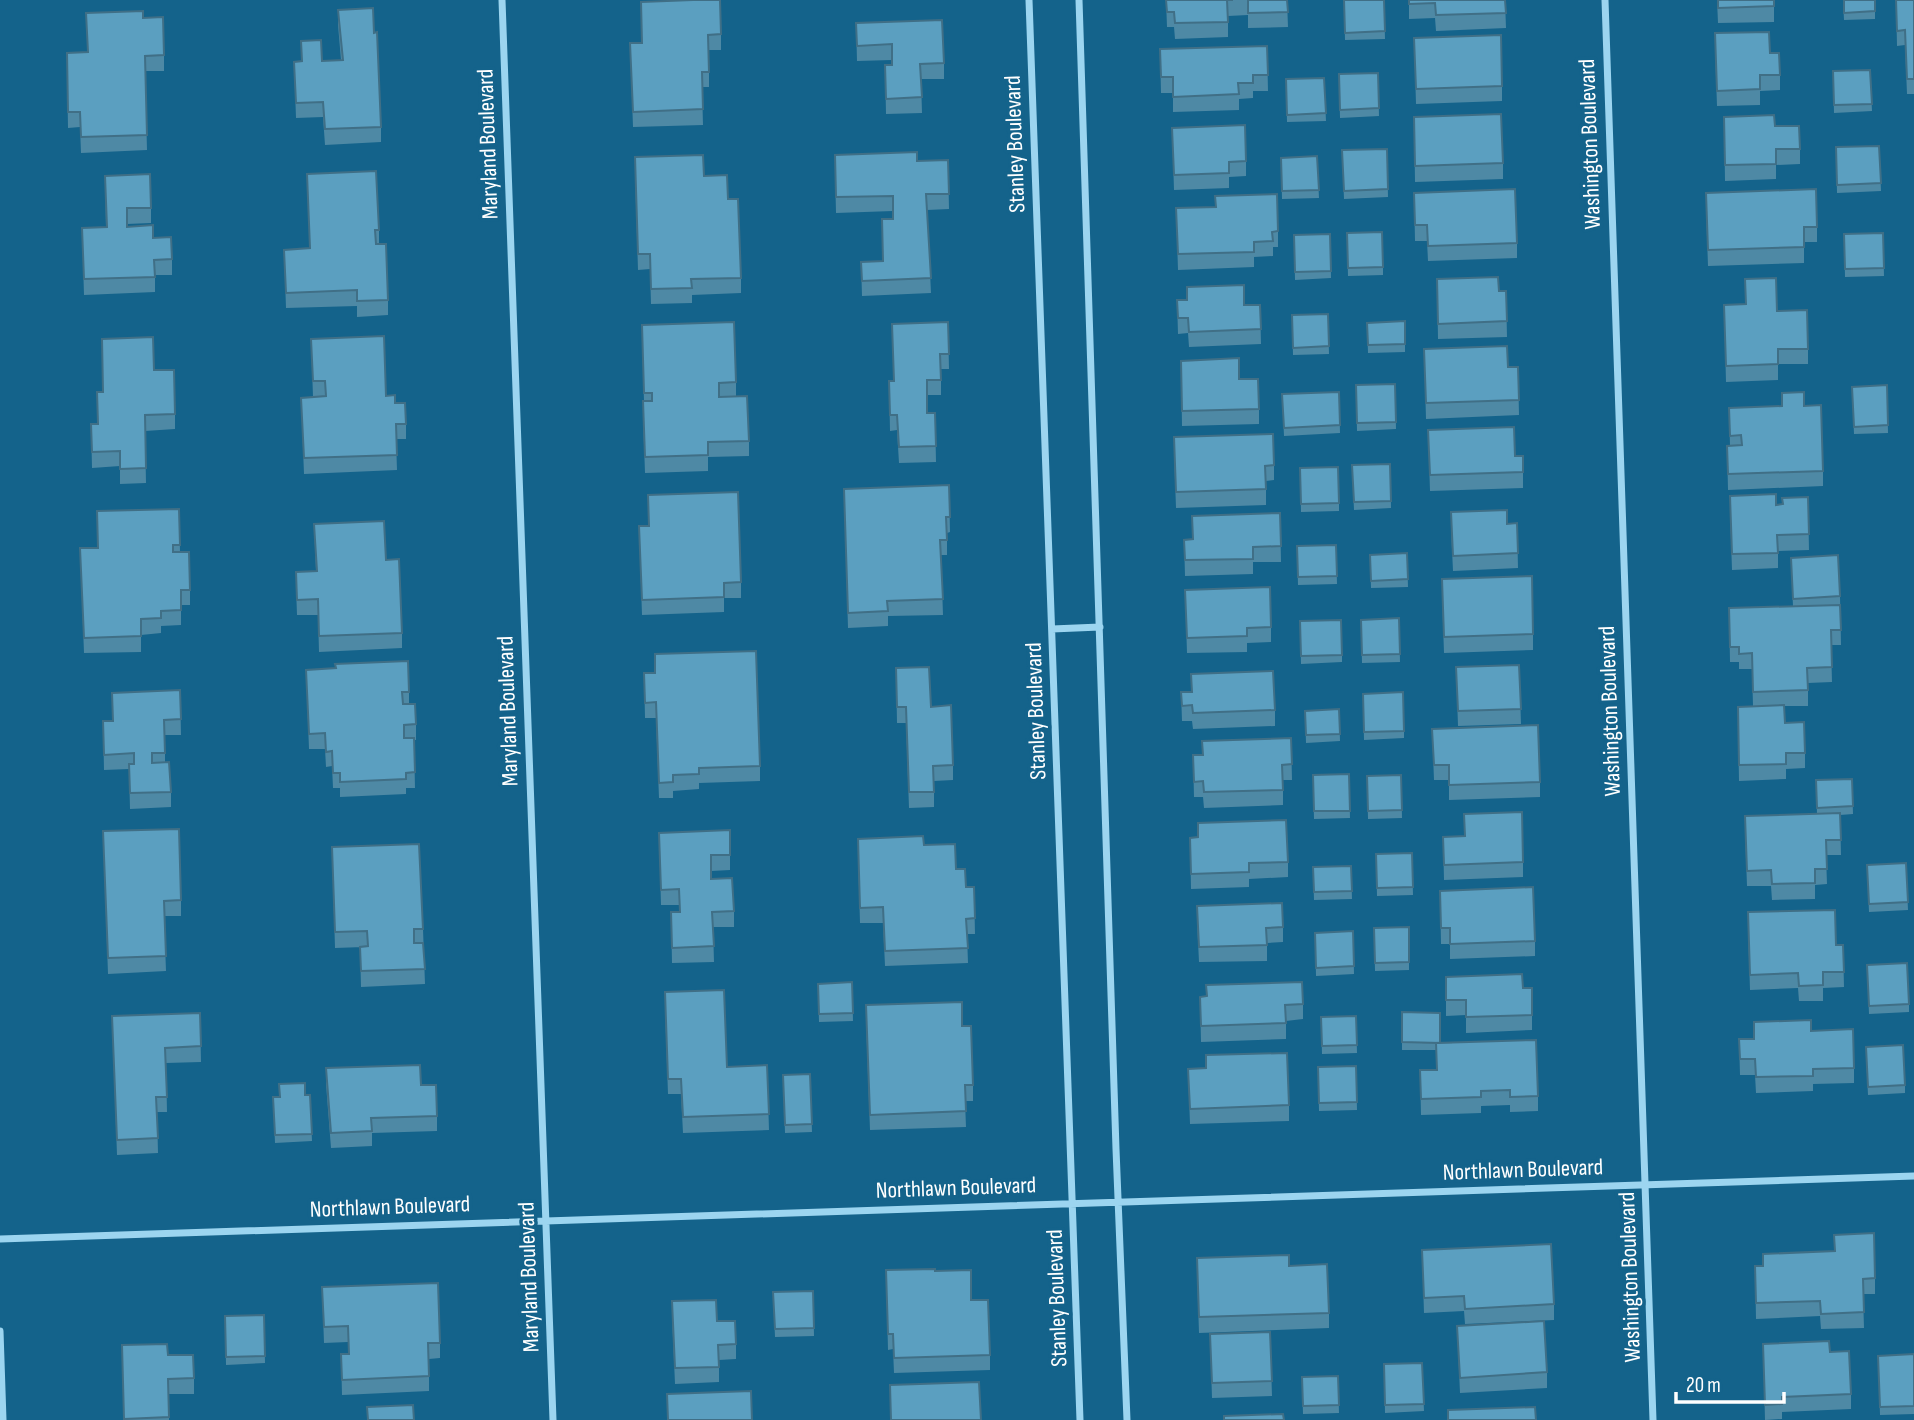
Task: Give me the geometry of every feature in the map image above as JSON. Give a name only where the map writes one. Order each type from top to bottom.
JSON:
[{"type":"street","name":"Maryland Boulevard","points":[[502,0],[553,1420]]},
{"type":"street","name":"Stanley Boulevard","points":[[1029,0],[1080,1420]]},
{"type":"street","points":[[1079,0],[1127,1420]]},
{"type":"street","name":"Washington Boulevard","points":[[1605,0],[1654,1420]]},
{"type":"street","points":[[1052,629],[1100,627]]},
{"type":"street","name":"Northlawn Boulevard","points":[[0,1239],[1914,1176]]},
{"type":"street","points":[[0,1331],[3,1420]]},
{"type":"building","points":[[720,0],[721,34],[708,35],[709,72],[702,72],[703,109],[633,112],[630,43],[642,43],[641,2]]},
{"type":"building","points":[[1166,0],[1227,0],[1228,22],[1175,23],[1174,12],[1167,12]]},
{"type":"building","points":[[1248,0],[1287,0],[1288,12],[1248,13]]},
{"type":"building","points":[[1344,0],[1384,0],[1385,31],[1345,33]]},
{"type":"building","points":[[1409,0],[1505,0],[1506,13],[1436,15],[1435,3],[1409,4]]},
{"type":"building","points":[[1718,0],[1774,0],[1774,6],[1718,8]]},
{"type":"building","points":[[1844,0],[1875,0],[1875,11],[1844,13]]},
{"type":"building","points":[[1896,0],[1914,0],[1914,79],[1907,79],[1905,30],[1897,31]]},
{"type":"building","points":[[373,8],[374,33],[377,32],[381,127],[325,129],[323,102],[296,103],[294,62],[302,61],[301,41],[321,40],[322,61],[343,60],[338,10]]},
{"type":"building","points":[[143,11],[143,18],[163,17],[164,55],[145,56],[147,135],[81,137],[80,112],[68,112],[67,53],[88,52],[86,13]]},
{"type":"building","points":[[942,20],[944,63],[920,64],[922,97],[886,99],[885,65],[892,65],[892,44],[857,46],[856,23]]},
{"type":"building","points":[[1769,32],[1770,53],[1779,53],[1780,75],[1760,75],[1760,89],[1717,91],[1715,33]]},
{"type":"building","points":[[1501,35],[1502,86],[1416,89],[1414,38]]},
{"type":"building","points":[[1267,46],[1268,75],[1253,75],[1253,83],[1238,83],[1239,94],[1173,97],[1173,77],[1161,77],[1160,49]]},
{"type":"building","points":[[1870,70],[1872,104],[1834,105],[1833,71]]},
{"type":"building","points":[[1378,73],[1379,108],[1340,110],[1339,74]]},
{"type":"building","points":[[1324,78],[1326,113],[1287,115],[1286,79]]},
{"type":"building","points":[[1501,114],[1503,163],[1415,166],[1414,117]]},
{"type":"building","points":[[1774,115],[1775,126],[1799,126],[1800,149],[1776,149],[1776,164],[1725,165],[1724,117]]},
{"type":"building","points":[[1245,125],[1246,161],[1229,162],[1229,173],[1174,175],[1172,128]]},
{"type":"building","points":[[1879,146],[1881,183],[1837,185],[1836,147]]},
{"type":"building","points":[[1387,149],[1388,189],[1344,191],[1342,150]]},
{"type":"building","points":[[917,152],[917,161],[948,160],[949,194],[926,194],[931,278],[862,281],[861,262],[883,261],[882,219],[893,219],[893,196],[836,197],[835,155]]},
{"type":"building","points":[[703,155],[704,176],[727,175],[728,199],[738,199],[741,278],[691,279],[692,288],[651,289],[650,254],[638,254],[635,157]]},
{"type":"building","points":[[1317,156],[1319,190],[1282,191],[1281,158]]},
{"type":"building","points":[[376,171],[379,230],[375,230],[376,244],[386,244],[388,300],[357,301],[357,290],[286,293],[284,250],[310,248],[307,174]]},
{"type":"building","points":[[150,174],[151,208],[127,208],[127,227],[153,225],[153,238],[171,237],[172,259],[154,260],[155,277],[84,279],[82,228],[107,227],[105,176]]},
{"type":"building","points":[[1515,189],[1517,243],[1428,246],[1427,225],[1415,225],[1414,193]]},
{"type":"building","points":[[1816,189],[1817,227],[1804,227],[1804,247],[1708,250],[1706,193]]},
{"type":"building","points":[[1277,194],[1278,231],[1272,232],[1273,241],[1254,242],[1254,252],[1178,254],[1176,208],[1216,207],[1215,196]]},
{"type":"building","points":[[1382,232],[1383,267],[1348,268],[1347,233]]},
{"type":"building","points":[[1883,233],[1884,268],[1845,269],[1844,234]]},
{"type":"building","points":[[1330,234],[1331,271],[1295,272],[1294,235]]},
{"type":"building","points":[[1498,277],[1499,291],[1506,291],[1507,321],[1438,324],[1437,279]]},
{"type":"building","points":[[1776,278],[1777,311],[1807,310],[1808,349],[1778,349],[1778,364],[1726,366],[1724,305],[1746,304],[1745,279]]},
{"type":"building","points":[[1244,285],[1244,305],[1260,305],[1261,329],[1189,332],[1188,318],[1178,318],[1177,300],[1187,300],[1187,287]]},
{"type":"building","points":[[1328,314],[1329,346],[1293,348],[1292,315]]},
{"type":"building","points":[[1405,321],[1405,344],[1368,345],[1367,323]]},
{"type":"building","points":[[734,322],[736,382],[719,383],[719,397],[747,396],[749,441],[708,442],[708,455],[645,457],[643,401],[652,401],[652,393],[644,393],[642,325]]},
{"type":"building","points":[[948,322],[949,354],[940,354],[941,380],[927,380],[927,413],[935,413],[936,446],[899,447],[897,415],[890,415],[889,381],[894,381],[892,324]]},
{"type":"building","points":[[384,336],[386,396],[395,395],[395,403],[405,403],[406,424],[396,424],[397,455],[304,458],[301,398],[326,396],[325,381],[313,381],[311,339]]},
{"type":"building","points":[[153,337],[154,370],[174,370],[175,414],[145,415],[146,468],[120,469],[120,451],[92,452],[91,424],[98,424],[97,392],[103,392],[102,339]]},
{"type":"building","points":[[1507,346],[1508,367],[1518,367],[1519,400],[1426,403],[1424,349]]},
{"type":"building","points":[[1239,358],[1239,379],[1258,379],[1259,409],[1182,411],[1181,361]]},
{"type":"building","points":[[1395,384],[1396,422],[1357,423],[1356,385]]},
{"type":"building","points":[[1887,385],[1888,425],[1854,427],[1852,387]]},
{"type":"building","points":[[1339,392],[1340,425],[1284,428],[1282,394]]},
{"type":"building","points":[[1804,392],[1804,406],[1821,405],[1823,471],[1728,474],[1727,446],[1742,445],[1741,435],[1730,436],[1729,408],[1782,406],[1782,393]]},
{"type":"building","points":[[1514,427],[1515,456],[1523,456],[1523,472],[1430,475],[1428,430]]},
{"type":"building","points":[[1273,434],[1274,465],[1265,466],[1266,489],[1176,492],[1174,437]]},
{"type":"building","points":[[1390,464],[1391,501],[1354,502],[1352,465]]},
{"type":"building","points":[[1338,467],[1339,503],[1301,504],[1300,468]]},
{"type":"building","points":[[949,485],[950,517],[946,517],[947,540],[940,540],[943,599],[887,601],[888,611],[848,613],[844,489]]},
{"type":"building","points":[[738,492],[741,582],[724,583],[724,597],[642,600],[639,526],[649,526],[648,495]]},
{"type":"building","points":[[1776,494],[1776,505],[1783,504],[1782,498],[1808,497],[1809,534],[1777,535],[1778,553],[1732,554],[1730,496]]},
{"type":"building","points":[[179,509],[180,545],[173,545],[173,552],[189,552],[190,590],[181,590],[181,610],[161,611],[161,618],[141,619],[141,636],[84,638],[80,548],[98,548],[97,511]]},
{"type":"building","points":[[1507,510],[1507,524],[1517,523],[1518,553],[1453,556],[1451,512]]},
{"type":"building","points":[[1280,513],[1281,546],[1253,547],[1253,559],[1185,560],[1184,540],[1193,539],[1192,516]]},
{"type":"building","points":[[384,521],[386,560],[399,559],[402,633],[319,636],[318,599],[297,600],[296,572],[317,571],[314,524]]},
{"type":"building","points":[[1336,545],[1337,576],[1298,577],[1297,546]]},
{"type":"building","points":[[1407,553],[1408,579],[1371,581],[1370,555]]},
{"type":"building","points":[[1838,555],[1840,596],[1793,599],[1791,558]]},
{"type":"building","points":[[1532,576],[1533,634],[1444,637],[1442,579]]},
{"type":"building","points":[[1270,587],[1271,627],[1247,628],[1247,636],[1187,638],[1185,590]]},
{"type":"building","points":[[1840,605],[1841,630],[1831,630],[1832,667],[1807,668],[1808,690],[1753,692],[1752,653],[1739,654],[1739,647],[1730,647],[1729,608]]},
{"type":"building","points":[[1399,618],[1400,654],[1362,655],[1361,620]]},
{"type":"building","points":[[1341,620],[1342,655],[1301,656],[1300,621]]},
{"type":"building","points":[[756,651],[760,766],[699,768],[699,774],[673,775],[673,782],[659,783],[656,702],[645,703],[644,673],[655,673],[655,654]]},
{"type":"building","points":[[408,661],[409,692],[402,692],[403,704],[415,704],[416,724],[404,725],[404,738],[414,738],[415,772],[406,773],[406,779],[340,782],[340,773],[333,773],[332,751],[326,752],[325,733],[309,734],[306,670],[336,668],[335,664]]},
{"type":"building","points":[[1519,665],[1521,709],[1458,711],[1456,667]]},
{"type":"building","points":[[929,667],[931,707],[951,705],[953,765],[933,766],[934,792],[909,792],[906,707],[897,707],[896,668]]},
{"type":"building","points":[[1273,671],[1275,710],[1193,713],[1192,705],[1182,706],[1181,692],[1192,692],[1191,674]]},
{"type":"building","points":[[180,690],[181,719],[164,720],[165,753],[152,753],[152,763],[169,762],[171,792],[130,793],[129,764],[134,764],[134,753],[104,755],[103,721],[113,721],[112,693]]},
{"type":"building","points":[[1403,692],[1404,731],[1364,732],[1363,694]]},
{"type":"building","points":[[1784,705],[1785,723],[1804,722],[1805,753],[1786,753],[1786,764],[1739,765],[1738,707]]},
{"type":"building","points":[[1339,709],[1340,734],[1306,735],[1305,711]]},
{"type":"building","points":[[1538,725],[1540,782],[1449,785],[1449,765],[1434,765],[1432,729]]},
{"type":"building","points":[[1291,738],[1292,764],[1282,765],[1283,790],[1204,792],[1203,781],[1194,782],[1193,755],[1203,755],[1202,741]]},
{"type":"building","points":[[1349,774],[1350,811],[1314,811],[1313,775]]},
{"type":"building","points":[[1401,775],[1402,810],[1368,811],[1367,776]]},
{"type":"building","points":[[1852,779],[1853,806],[1817,808],[1816,780]]},
{"type":"building","points":[[1522,812],[1523,862],[1444,865],[1443,837],[1465,836],[1464,814]]},
{"type":"building","points":[[1840,813],[1841,840],[1826,840],[1827,869],[1815,869],[1815,883],[1772,884],[1771,870],[1747,871],[1745,816]]},
{"type":"building","points":[[1286,820],[1288,862],[1249,863],[1249,872],[1191,874],[1190,838],[1198,837],[1198,823]]},
{"type":"building","points":[[179,829],[181,900],[164,901],[166,956],[108,958],[103,831]]},
{"type":"building","points":[[730,830],[730,855],[711,855],[711,879],[732,878],[734,911],[712,912],[714,946],[672,948],[671,912],[680,912],[679,889],[661,890],[659,833]]},
{"type":"building","points":[[923,836],[924,845],[955,844],[956,869],[965,869],[966,887],[974,887],[975,918],[966,919],[968,948],[885,951],[883,907],[860,908],[858,839]]},
{"type":"building","points":[[419,844],[423,929],[414,929],[414,943],[423,943],[425,969],[361,971],[360,947],[368,946],[367,931],[335,932],[332,847]]},
{"type":"building","points":[[1412,853],[1413,887],[1377,888],[1376,854]]},
{"type":"building","points":[[1906,863],[1908,902],[1869,904],[1867,865]]},
{"type":"building","points":[[1351,866],[1352,891],[1314,892],[1313,867]]},
{"type":"building","points":[[1533,887],[1535,941],[1450,944],[1450,928],[1441,928],[1440,891]]},
{"type":"building","points":[[1282,903],[1283,927],[1266,928],[1267,945],[1199,947],[1197,906]]},
{"type":"building","points":[[1835,910],[1836,945],[1843,945],[1844,972],[1823,972],[1823,985],[1799,986],[1798,973],[1750,975],[1748,912]]},
{"type":"building","points":[[1409,927],[1409,962],[1375,963],[1374,928]]},
{"type":"building","points":[[1353,931],[1354,966],[1316,968],[1315,933]]},
{"type":"building","points":[[1907,963],[1909,1004],[1869,1006],[1867,965]]},
{"type":"building","points":[[1522,974],[1523,988],[1532,988],[1532,1015],[1466,1017],[1466,1000],[1446,1000],[1446,977]]},
{"type":"building","points":[[852,982],[853,1013],[819,1014],[818,984]]},
{"type":"building","points":[[1302,982],[1303,1004],[1285,1005],[1286,1023],[1201,1026],[1200,997],[1207,996],[1206,985]]},
{"type":"building","points":[[724,990],[727,1067],[767,1065],[769,1114],[683,1117],[681,1079],[668,1079],[665,992]]},
{"type":"building","points":[[962,1002],[962,1026],[971,1026],[973,1085],[965,1085],[966,1111],[870,1115],[866,1005]]},
{"type":"building","points":[[1402,1012],[1440,1013],[1440,1043],[1402,1042]]},
{"type":"building","points":[[200,1013],[201,1046],[165,1048],[167,1097],[156,1097],[158,1138],[117,1140],[112,1016]]},
{"type":"building","points":[[1356,1016],[1357,1045],[1322,1046],[1321,1017]]},
{"type":"building","points":[[1811,1020],[1811,1031],[1853,1029],[1854,1068],[1813,1069],[1813,1076],[1756,1077],[1755,1059],[1740,1059],[1739,1039],[1754,1039],[1754,1022]]},
{"type":"building","points":[[1536,1040],[1538,1096],[1510,1097],[1510,1090],[1481,1091],[1481,1097],[1421,1099],[1420,1070],[1437,1070],[1436,1043]]},
{"type":"building","points":[[1903,1045],[1905,1085],[1868,1087],[1866,1047]]},
{"type":"building","points":[[1287,1053],[1289,1105],[1190,1109],[1188,1069],[1206,1068],[1206,1055]]},
{"type":"building","points":[[420,1065],[421,1085],[436,1085],[437,1116],[371,1118],[372,1131],[331,1133],[326,1068]]},
{"type":"building","points":[[1356,1066],[1357,1102],[1319,1103],[1318,1067]]},
{"type":"building","points":[[810,1074],[812,1124],[785,1125],[783,1075]]},
{"type":"building","points":[[305,1083],[305,1095],[310,1095],[312,1134],[275,1135],[273,1097],[280,1097],[279,1084]]},
{"type":"building","points":[[1874,1233],[1875,1278],[1863,1279],[1864,1312],[1821,1314],[1820,1301],[1756,1303],[1755,1266],[1763,1266],[1763,1254],[1835,1251],[1834,1235]]},
{"type":"building","points":[[1551,1244],[1554,1304],[1465,1309],[1464,1296],[1424,1298],[1422,1250]]},
{"type":"building","points":[[1289,1255],[1289,1266],[1327,1264],[1329,1313],[1199,1317],[1197,1258]]},
{"type":"building","points":[[886,1270],[971,1270],[971,1300],[988,1300],[990,1355],[894,1358],[893,1334],[888,1334]]},
{"type":"building","points":[[438,1283],[440,1343],[428,1343],[429,1376],[342,1380],[341,1354],[349,1354],[348,1326],[324,1327],[322,1287]]},
{"type":"building","points":[[813,1291],[814,1328],[775,1329],[773,1292]]},
{"type":"building","points":[[716,1300],[717,1321],[735,1321],[736,1344],[718,1345],[719,1367],[675,1368],[672,1301]]},
{"type":"building","points":[[264,1315],[265,1356],[226,1357],[225,1316]]},
{"type":"building","points":[[1544,1321],[1547,1372],[1460,1378],[1457,1326]]},
{"type":"building","points":[[1270,1332],[1272,1381],[1212,1383],[1210,1334]]},
{"type":"building","points":[[1829,1341],[1830,1352],[1849,1351],[1851,1394],[1782,1397],[1782,1404],[1765,1405],[1763,1344]]},
{"type":"building","points":[[167,1344],[168,1355],[193,1355],[194,1378],[168,1379],[169,1417],[124,1419],[122,1345]]},
{"type":"building","points":[[1914,1354],[1914,1406],[1880,1407],[1878,1356]]},
{"type":"building","points":[[1422,1363],[1424,1404],[1385,1405],[1384,1364]]},
{"type":"building","points":[[1338,1376],[1339,1405],[1303,1406],[1302,1377]]},
{"type":"building","points":[[979,1382],[981,1420],[891,1420],[890,1385]]},
{"type":"building","points":[[751,1391],[752,1420],[668,1420],[667,1394]]},
{"type":"building","points":[[413,1405],[414,1420],[368,1420],[367,1407]]},
{"type":"building","points":[[1535,1407],[1536,1420],[1448,1420],[1448,1410]]},
{"type":"building","points":[[1283,1414],[1284,1420],[1224,1420],[1224,1416]]}]
